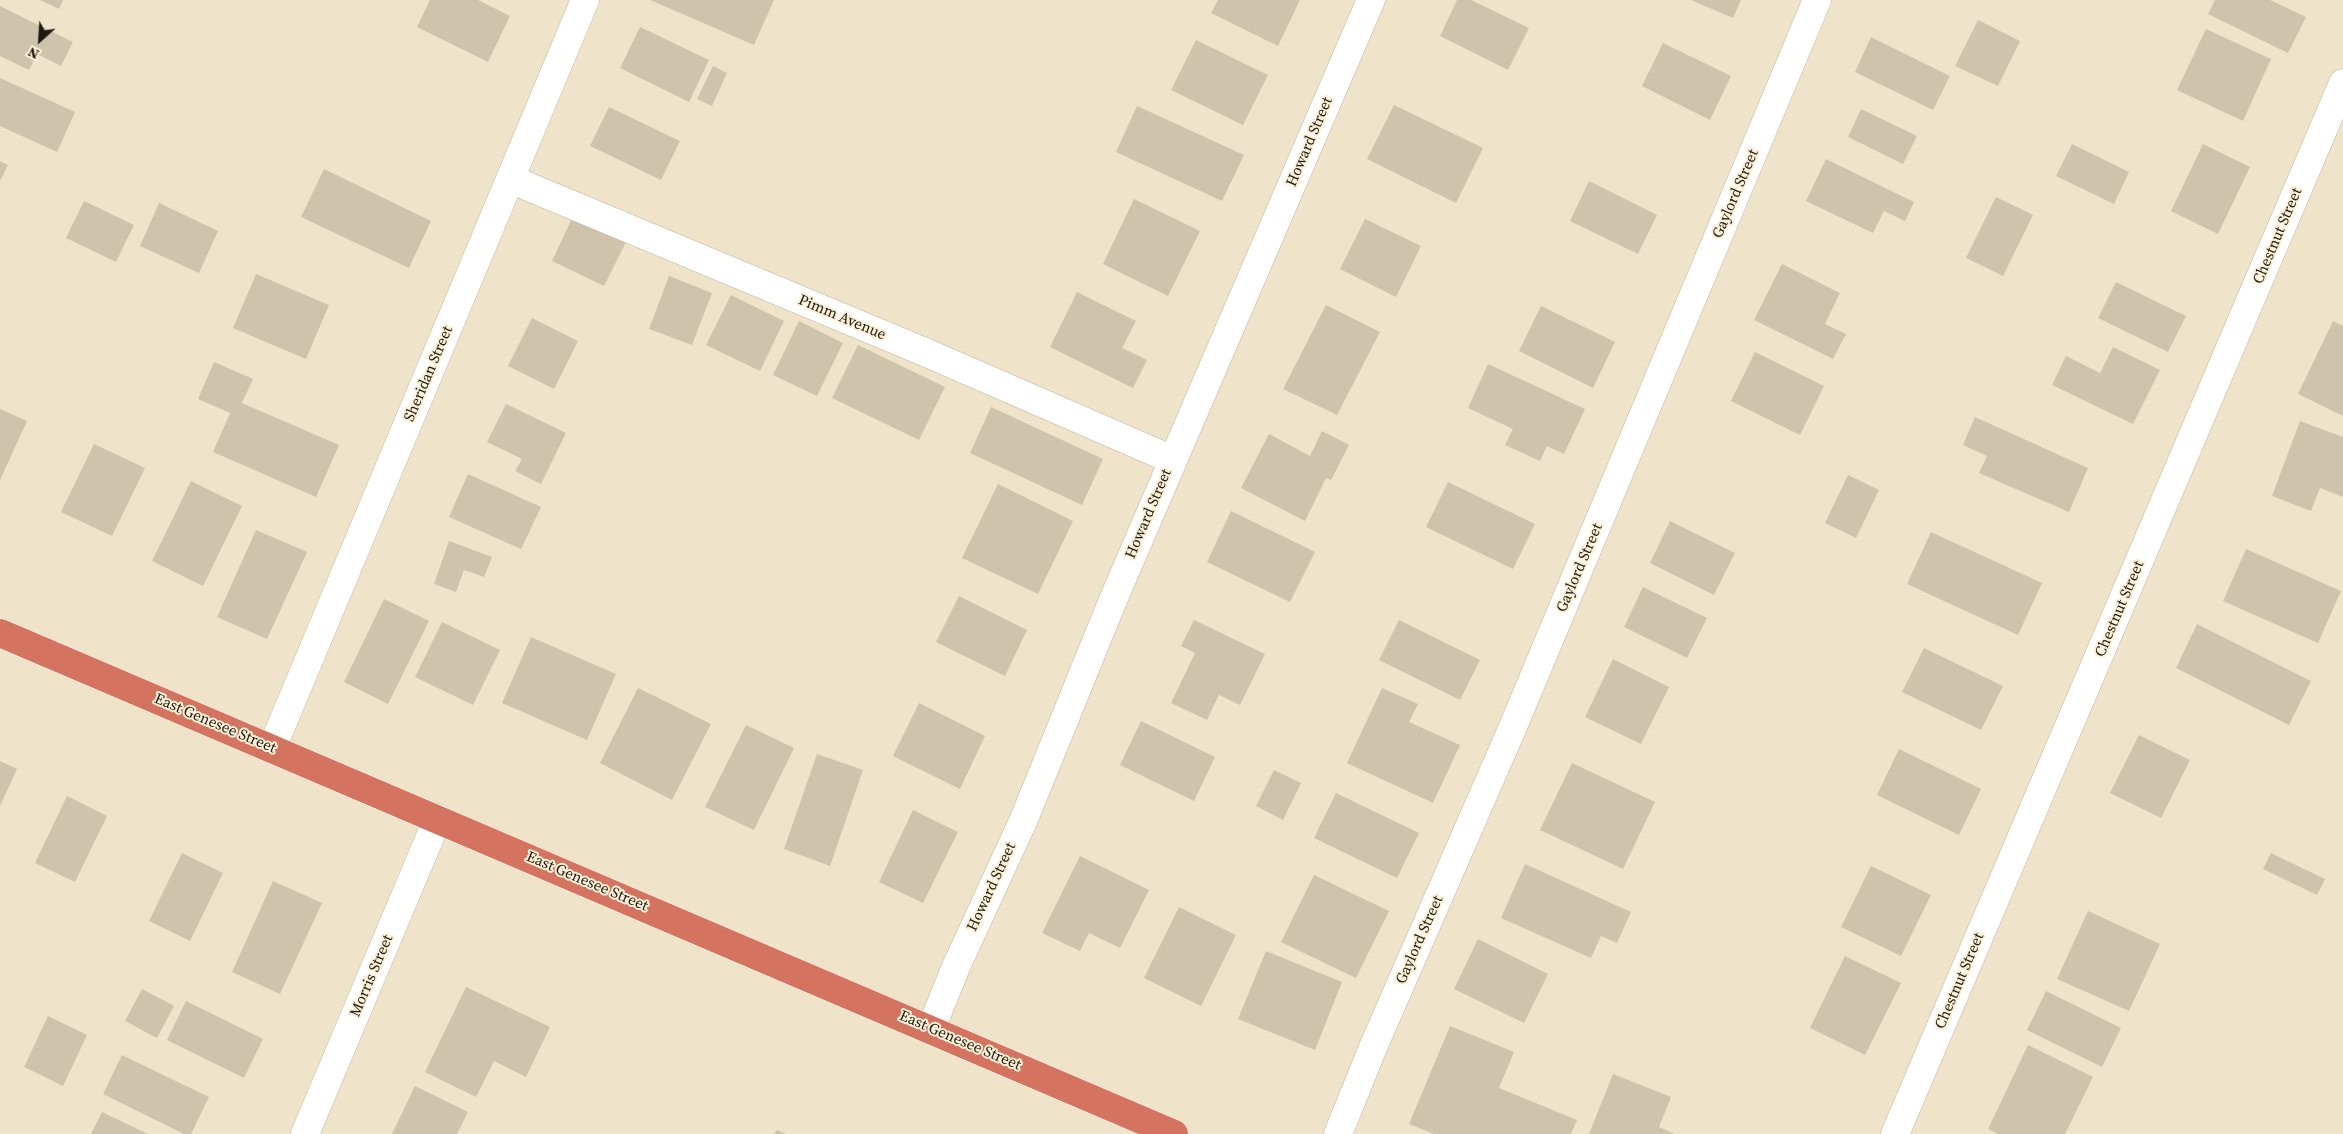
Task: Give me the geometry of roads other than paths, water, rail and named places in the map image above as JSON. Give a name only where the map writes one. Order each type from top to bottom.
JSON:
[{"type":"highway","name":"East Genesee Street","points":[[0,633],[438,818],[1174,1134]]},
{"type":"street","name":"Sheridan Street","points":[[272,748],[585,0]]},
{"type":"street","name":"Howard Street","points":[[931,1029],[955,969],[1024,819],[1113,600],[1371,0]]},
{"type":"street","name":"Gaylord Street","points":[[1338,1134],[1374,1045],[1512,729],[1817,0]]},
{"type":"street","name":"Chestnut Street","points":[[1896,1134],[2343,83]]},
{"type":"street","name":"Pimm Avenue","points":[[510,179],[927,353],[1173,460]]},
{"type":"street","name":"Morris Street","points":[[306,1134],[438,818]]}]
